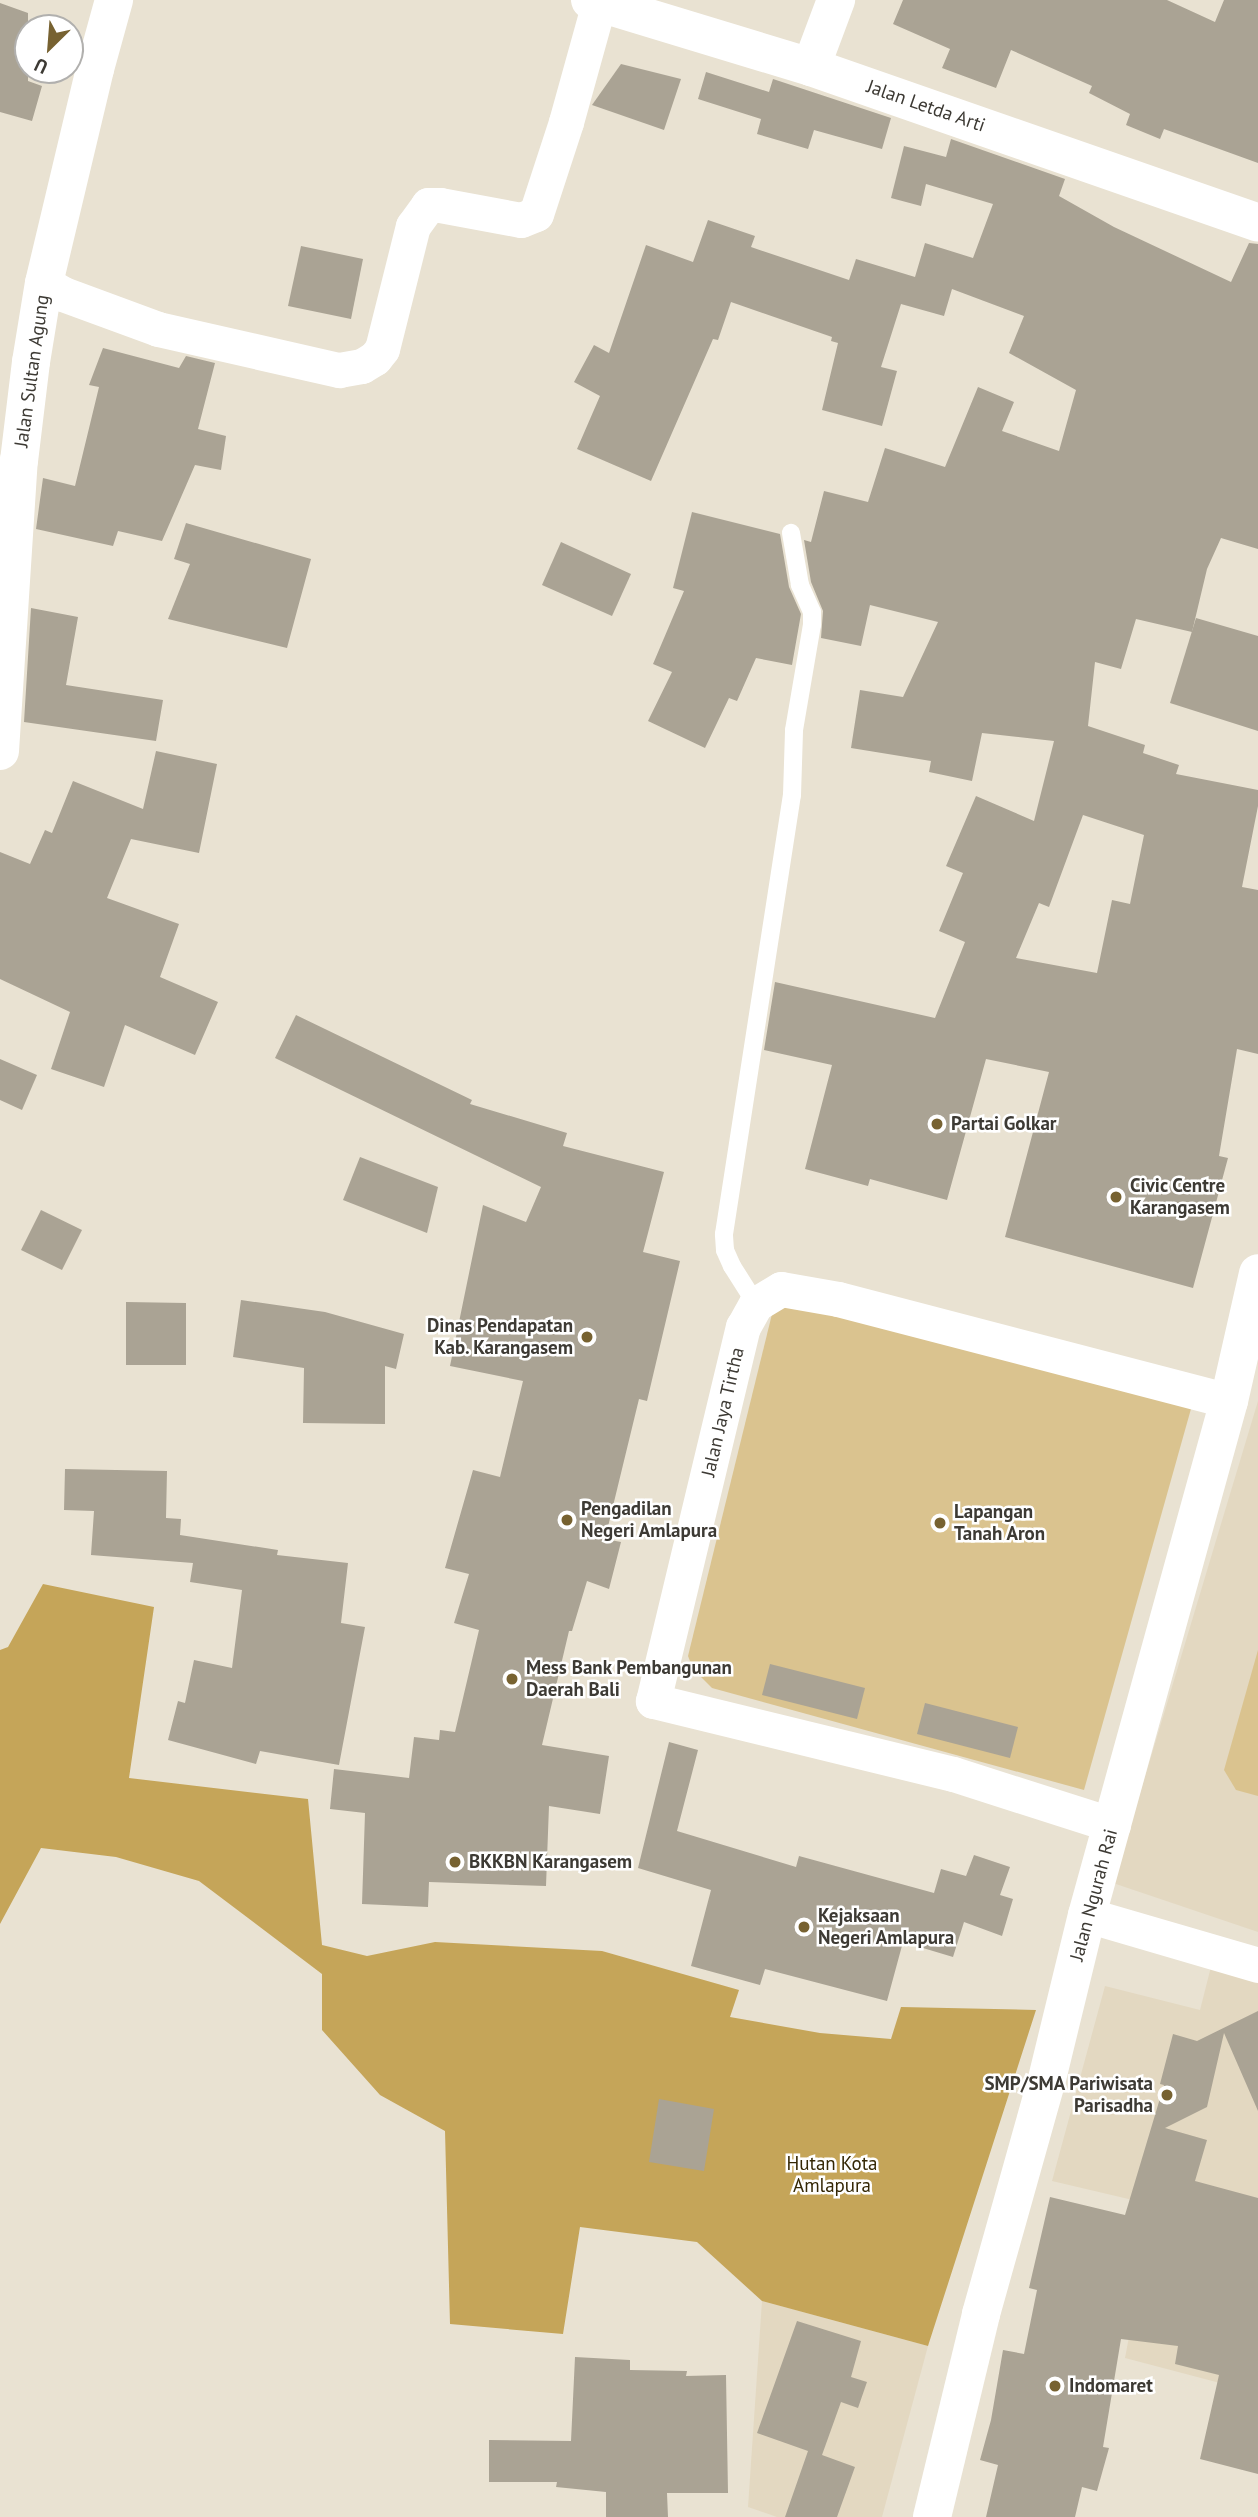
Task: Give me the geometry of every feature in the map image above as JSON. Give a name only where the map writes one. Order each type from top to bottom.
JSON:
[{"type":"street","name":"Jalan Sultan Agung","points":[[0,751],[6,554],[44,283],[94,69],[114,0]]},
{"type":"street","points":[[811,67],[836,0]]},
{"type":"street","points":[[44,283],[63,294],[158,329],[339,370],[362,366],[375,358],[382,349],[413,226],[428,205],[521,220],[536,214],[566,122],[594,1]]},
{"type":"street","name":"Jalan Letda Arti","points":[[594,1],[811,67],[1258,223]]},
{"type":"street","name":"Jalan Ngurah Rai","points":[[932,2517],[981,2314],[1046,2083],[1087,1915],[1229,1401],[1258,1273]]},
{"type":"street","points":[[756,1304],[781,1289],[838,1299],[1229,1401]]},
{"type":"street","name":"Jalan Jaya Tirtha","points":[[756,1304],[743,1327],[653,1701],[953,1774],[1112,1825]]},
{"type":"street","points":[[1087,1915],[1258,1965]]},
{"type":"lane","points":[[756,1304],[724,1250],[724,1234],[792,795],[794,730],[812,625],[812,612],[800,585],[791,533]]},
{"type":"shaded area","name":"Lapangan Tanah Aron","points":[[783,1298],[1196,1391],[1084,1790],[712,1688],[693,1669],[688,1656],[772,1314]]},
{"type":"shaded area","points":[[1258,1401],[1258,1932],[1113,1883]]},
{"type":"shaded area","points":[[1258,1650],[1258,1796],[1236,1790],[1224,1770]]},
{"type":"shaded area","name":"SMP/SMA Pariwisata Parisadha","points":[[1216,1947],[1258,1959],[1258,2393],[1125,2358],[1154,2205],[1052,2181],[1105,1986],[1200,2010]]},
{"type":"shaded area","points":[[762,2301],[928,2346],[882,2517],[777,2517],[748,2507]]},
{"type":"green space","name":"Hutan Kota Amlapura","points":[[43,1584],[154,1607],[129,1778],[308,1799],[322,1945],[367,1956],[435,1942],[602,1951],[739,1990],[730,2017],[820,2033],[891,2039],[901,2007],[1036,2010],[928,2346],[762,2301],[697,2242],[580,2227],[563,2334],[450,2324],[445,2131],[380,2095],[322,2030],[322,1974],[199,1881],[116,1857],[41,1848],[0,1924],[0,1650],[8,1647]]},
{"type":"building","points":[[903,0],[1167,0],[1215,22],[1224,0],[1258,0],[1258,163],[1164,129],[1160,139],[1126,125],[1130,114],[1089,93],[1092,86],[1011,50],[996,88],[942,68],[950,49],[893,24]]},
{"type":"building","points":[[0,3],[28,13],[14,14],[14,84],[42,86],[32,121],[0,112]]},
{"type":"building","points":[[621,64],[681,79],[664,130],[592,105]]},
{"type":"building","points":[[706,72],[769,92],[773,79],[891,118],[882,149],[814,130],[808,149],[757,134],[761,119],[698,99]]},
{"type":"building","points":[[951,139],[1065,179],[1059,196],[1114,227],[1231,282],[1249,243],[1258,244],[1258,549],[1221,538],[1207,569],[1192,632],[1136,619],[1121,669],[1095,662],[1088,726],[1145,745],[1143,753],[1179,765],[1176,774],[1258,790],[1258,806],[1242,887],[1258,890],[1258,1054],[1237,1049],[1219,1156],[1228,1158],[1193,1288],[1005,1237],[1049,1072],[986,1059],[947,1200],[870,1179],[868,1186],[805,1169],[832,1065],[764,1050],[775,982],[935,1018],[965,942],[939,931],[963,873],[946,866],[976,796],[1034,821],[1054,741],[982,733],[972,781],[929,772],[931,761],[851,748],[860,690],[903,697],[938,622],[870,605],[861,646],[821,638],[823,611],[811,582],[804,540],[811,542],[824,491],[868,502],[885,448],[945,467],[978,387],[1014,402],[1002,431],[1059,451],[1076,390],[1009,353],[1024,316],[952,289],[944,316],[901,304],[881,367],[897,371],[882,426],[822,410],[838,343],[831,341],[832,337],[731,302],[718,340],[713,339],[651,481],[577,449],[600,396],[574,382],[594,345],[609,353],[646,245],[693,262],[708,220],[755,236],[751,247],[849,280],[856,259],[915,277],[925,243],[973,258],[993,204],[926,184],[921,206],[891,198],[904,146],[946,157]],"holes":[[[1083,815],[1144,835],[1130,904],[1112,900],[1097,973],[1016,958],[1039,903],[1049,907]]]},
{"type":"building","points":[[301,246],[363,259],[351,319],[288,306]]},
{"type":"building","points":[[103,348],[179,368],[186,356],[215,363],[198,429],[226,436],[221,470],[195,465],[162,541],[118,531],[113,546],[36,529],[43,478],[75,486],[99,387],[89,385]]},
{"type":"building","points":[[692,512],[780,534],[789,587],[801,614],[792,665],[756,658],[737,701],[729,698],[705,748],[648,721],[672,672],[653,664],[684,591],[673,588]]},
{"type":"building","points":[[186,523],[311,559],[287,648],[168,619],[190,564],[174,559]]},
{"type":"building","points":[[561,542],[631,574],[612,616],[542,585]]},
{"type":"building","points":[[31,608],[78,617],[66,685],[163,700],[156,741],[24,722]]},
{"type":"building","points":[[1196,618],[1258,636],[1258,731],[1170,703]]},
{"type":"building","points":[[156,751],[217,764],[199,853],[131,839],[107,898],[179,924],[160,977],[218,1002],[195,1055],[125,1025],[104,1087],[51,1069],[70,1012],[0,979],[0,852],[30,864],[45,830],[52,833],[73,781],[143,809]]},
{"type":"building","points":[[296,1015],[472,1100],[470,1104],[567,1133],[563,1146],[664,1172],[643,1252],[680,1261],[647,1401],[639,1399],[605,1539],[621,1542],[609,1589],[587,1581],[572,1631],[569,1631],[542,1745],[609,1756],[600,1814],[549,1806],[546,1886],[429,1882],[428,1907],[362,1904],[365,1813],[330,1809],[334,1769],[409,1778],[414,1737],[439,1740],[440,1730],[455,1732],[479,1630],[454,1623],[469,1574],[445,1568],[473,1470],[500,1477],[523,1381],[450,1366],[483,1205],[526,1222],[541,1187],[275,1058]]},
{"type":"building","points":[[0,1059],[37,1075],[22,1110],[0,1100]]},
{"type":"building","points":[[360,1157],[438,1187],[427,1233],[343,1200]]},
{"type":"building","points":[[41,1210],[82,1230],[62,1270],[21,1250]]},
{"type":"building","points":[[241,1300],[325,1312],[404,1334],[396,1369],[385,1366],[385,1424],[303,1423],[304,1368],[233,1357]]},
{"type":"building","points":[[126,1302],[186,1303],[186,1365],[126,1365]]},
{"type":"building","points":[[65,1469],[167,1471],[166,1518],[181,1519],[180,1535],[278,1550],[277,1555],[348,1563],[341,1623],[365,1627],[339,1765],[260,1751],[256,1764],[168,1740],[178,1701],[185,1703],[194,1660],[232,1668],[242,1590],[190,1582],[193,1563],[91,1555],[94,1511],[64,1510]]},
{"type":"building","points":[[770,1664],[865,1688],[857,1719],[762,1695]]},
{"type":"building","points":[[925,1703],[1018,1727],[1010,1758],[917,1734]]},
{"type":"building","name":"Kejaksaan Negeri Amlapura","points":[[669,1742],[698,1750],[677,1831],[796,1867],[799,1856],[934,1893],[941,1869],[966,1876],[974,1855],[1010,1867],[1000,1895],[1013,1899],[1002,1936],[964,1922],[953,1957],[903,1942],[887,2001],[765,1969],[760,1985],[691,1966],[711,1890],[638,1868]]},
{"type":"building","points":[[1258,2011],[1258,2111],[1224,2033],[1207,2107],[1165,2128],[1207,2140],[1195,2181],[1258,2198],[1258,2474],[1200,2459],[1219,2375],[1175,2364],[1178,2346],[1121,2339],[1103,2447],[1109,2448],[1097,2491],[1082,2487],[1075,2517],[986,2517],[998,2465],[980,2460],[991,2420],[1003,2350],[1024,2354],[1037,2290],[1029,2288],[1050,2197],[1125,2215],[1164,2085],[1160,2084],[1173,2034],[1197,2041]]},
{"type":"building","points":[[659,2099],[714,2109],[704,2171],[649,2162]]},
{"type":"building","points":[[797,2321],[861,2341],[851,2377],[867,2382],[858,2408],[841,2402],[822,2455],[855,2467],[837,2517],[785,2517],[808,2451],[757,2433]]},
{"type":"building","points":[[575,2357],[630,2360],[630,2370],[687,2371],[686,2376],[726,2375],[728,2493],[667,2493],[668,2517],[606,2517],[606,2492],[556,2487],[557,2482],[489,2482],[489,2440],[571,2441]]},
{"type":"place","name":"Partai Golkar","points":[[937,1124]]},
{"type":"place","name":"Civic Centre Karangasem","points":[[1116,1197]]},
{"type":"place","name":"Dinas Pendapatan Kab. Karangasem","points":[[587,1337]]},
{"type":"place","name":"Pengadilan Negeri Amlapura","points":[[567,1520]]},
{"type":"place","name":"Lapangan Tanah Aron","points":[[940,1523]]},
{"type":"place","name":"Mess Bank Pembangunan Daerah Bali","points":[[512,1679]]},
{"type":"place","name":"BKKBN Karangasem","points":[[455,1862]]},
{"type":"place","name":"Kejaksaan Negeri Amlapura","points":[[804,1927]]},
{"type":"place","name":"SMP/SMA Pariwisata Parisadha","points":[[1167,2095]]},
{"type":"place","name":"Indomaret","points":[[1055,2386]]}]
